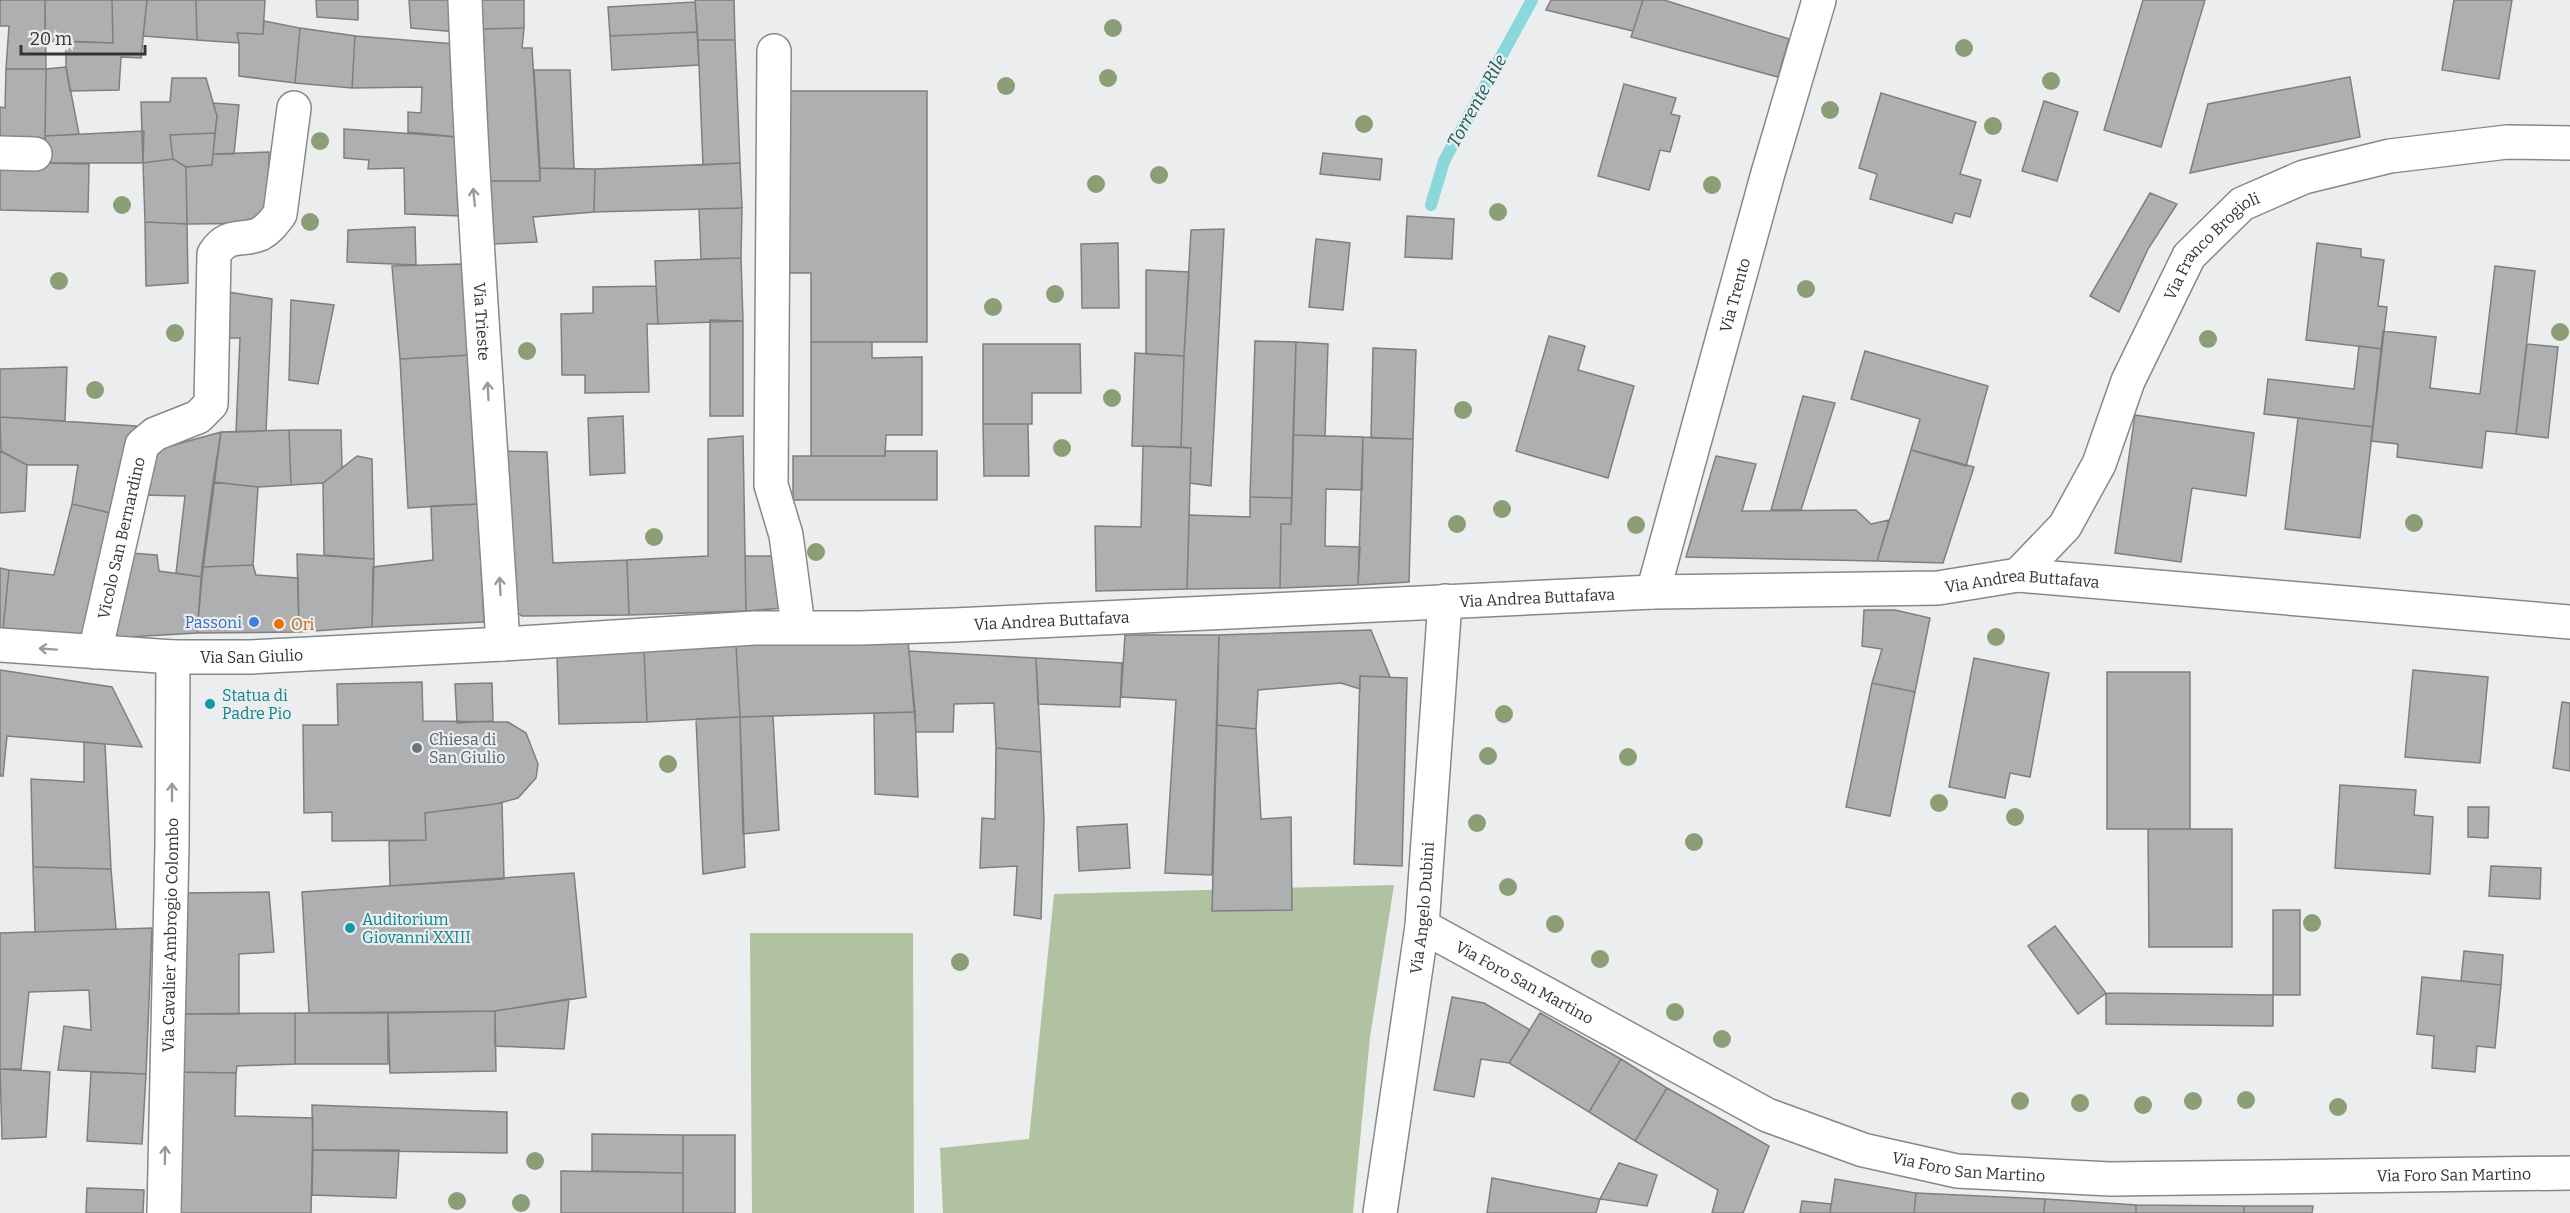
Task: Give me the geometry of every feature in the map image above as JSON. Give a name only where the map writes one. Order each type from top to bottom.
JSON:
[{"type":"street","name":"Via Trieste","points":[[465,0],[472,178],[480,255],[503,644]]},
{"type":"street","name":"Via Trento","points":[[1653,592],[1768,173],[1819,0]]},
{"type":"street","points":[[774,51],[771,485],[786,536],[798,626]]},
{"type":"street","name":"Vicolo San Bernardino","points":[[95,652],[142,445],[155,434],[198,417],[211,404],[214,254],[220,244],[230,239],[257,235],[270,228],[280,214],[294,108]]},
{"type":"street","name":"Via Franco Brogioli","points":[[2018,574],[2065,526],[2099,464],[2128,381],[2188,256],[2242,204],[2304,177],[2390,156],[2507,142],[2570,143]]},
{"type":"street","points":[[0,153],[35,154]]},
{"type":"street","name":"Via Andrea Buttafava","points":[[503,644],[798,626],[859,628],[954,625],[1653,592],[1938,588],[2018,574],[2570,622]]},
{"type":"street","name":"Via Angelo Dubini","points":[[1380,1213],[1422,926],[1445,601]]},
{"type":"street","name":"Via San Giulio","points":[[0,645],[173,657],[250,657],[503,644]]},
{"type":"street","name":"Via Cavalier Ambrogio Colombo","points":[[164,1213],[172,844],[173,657]]},
{"type":"street","name":"Via Foro San Martino","points":[[1422,926],[1767,1115],[1863,1150],[1957,1171],[2110,1179],[2570,1173]]},
{"type":"green space","points":[[1394,885],[1370,1037],[1353,1213],[943,1213],[940,1148],[1029,1139],[1054,894]]},
{"type":"green space","points":[[750,933],[913,933],[914,1213],[752,1213]]},
{"type":"building","points":[[0,0],[45,0],[46,69],[6,69],[9,26],[0,26]]},
{"type":"building","points":[[45,0],[112,0],[113,43],[45,41]]},
{"type":"building","points":[[112,0],[147,0],[141,58],[121,57],[119,90],[70,91],[66,67],[66,41],[113,43]]},
{"type":"building","points":[[147,0],[196,0],[197,40],[143,36]]},
{"type":"building","points":[[196,0],[265,0],[263,34],[237,33],[239,43],[197,40]]},
{"type":"building","points":[[316,0],[358,0],[358,20],[317,17]]},
{"type":"building","points":[[409,0],[455,0],[457,32],[411,28]]},
{"type":"building","points":[[481,0],[524,0],[524,28],[483,29]]},
{"type":"building","points":[[695,0],[734,0],[735,40],[698,40]]},
{"type":"building","points":[[1551,0],[1643,0],[1633,31],[1546,10]]},
{"type":"building","points":[[1643,0],[1664,0],[1789,39],[1778,77],[1631,37]]},
{"type":"building","points":[[2143,0],[2205,0],[2161,147],[2104,130]]},
{"type":"building","points":[[2454,0],[2512,0],[2499,79],[2442,70]]},
{"type":"building","points":[[695,2],[697,32],[610,36],[608,7]]},
{"type":"building","points":[[264,21],[300,28],[295,83],[239,76],[237,33],[263,34]]},
{"type":"building","points":[[300,28],[355,36],[352,88],[295,83]]},
{"type":"building","points":[[524,28],[522,48],[532,48],[540,181],[487,181],[483,29]]},
{"type":"building","points":[[697,32],[699,65],[612,70],[610,36]]},
{"type":"building","points":[[355,36],[455,44],[458,137],[408,132],[408,112],[421,113],[422,87],[352,88]]},
{"type":"building","points":[[698,40],[735,40],[740,163],[703,165]]},
{"type":"building","points":[[66,67],[79,134],[45,136],[46,69]]},
{"type":"building","points":[[6,69],[46,69],[45,144],[0,144],[0,107],[5,108]]},
{"type":"building","points":[[534,70],[570,70],[574,169],[540,168]]},
{"type":"building","points":[[2350,77],[2360,137],[2190,173],[2208,104]]},
{"type":"building","points":[[172,78],[206,78],[217,116],[215,133],[170,135],[173,159],[143,163],[141,102],[170,102]]},
{"type":"building","points":[[1624,84],[1676,98],[1671,114],[1680,116],[1670,152],[1660,150],[1649,190],[1598,176]]},
{"type":"building","points":[[789,91],[927,91],[927,342],[811,342],[811,273],[789,273]]},
{"type":"building","points":[[1881,93],[1976,122],[1960,174],[1981,180],[1970,217],[1955,213],[1952,223],[1870,199],[1877,174],[1859,168]]},
{"type":"building","points":[[2044,101],[2078,112],[2057,181],[2022,171]]},
{"type":"building","points":[[213,103],[239,105],[234,154],[213,154],[217,116]]},
{"type":"building","points":[[344,129],[458,137],[461,216],[405,214],[404,168],[368,169],[369,160],[344,158]]},
{"type":"building","points":[[144,131],[143,163],[48,163],[45,136]]},
{"type":"building","points":[[215,133],[212,165],[186,167],[173,159],[170,135]]},
{"type":"building","points":[[269,152],[268,223],[187,224],[186,167],[212,165],[213,154]]},
{"type":"building","points":[[1323,153],[1382,159],[1380,180],[1320,174]]},
{"type":"building","points":[[173,159],[186,167],[187,224],[145,222],[143,163]]},
{"type":"building","points":[[0,162],[89,164],[88,212],[0,210]]},
{"type":"building","points":[[740,163],[742,208],[594,212],[595,169]]},
{"type":"building","points":[[540,168],[595,169],[594,212],[533,217],[537,242],[493,244],[487,181],[540,181]]},
{"type":"building","points":[[2150,193],[2177,204],[2148,249],[2119,312],[2090,296]]},
{"type":"building","points":[[742,208],[741,258],[701,259],[699,209]]},
{"type":"building","points":[[1407,216],[1454,219],[1452,259],[1405,257]]},
{"type":"building","points":[[145,222],[187,224],[188,283],[146,286]]},
{"type":"building","points":[[415,227],[416,265],[347,262],[348,230]]},
{"type":"building","points":[[1224,229],[1211,486],[1190,483],[1191,448],[1181,447],[1184,356],[1191,230]]},
{"type":"building","points":[[1316,239],[1350,243],[1343,310],[1309,307]]},
{"type":"building","points":[[1118,243],[1119,308],[1082,308],[1081,244]]},
{"type":"building","points":[[2317,243],[2361,249],[2361,257],[2384,260],[2378,306],[2387,307],[2382,349],[2306,340]]},
{"type":"building","points":[[741,258],[743,321],[658,324],[655,261]]},
{"type":"building","points":[[462,264],[470,355],[400,359],[392,266]]},
{"type":"building","points":[[2495,266],[2535,271],[2516,434],[2486,431],[2482,468],[2397,457],[2398,444],[2371,441],[2383,331],[2436,337],[2430,388],[2480,394]]},
{"type":"building","points":[[1146,270],[1189,272],[1184,356],[1146,354]]},
{"type":"building","points":[[656,286],[658,324],[647,324],[649,392],[585,393],[585,375],[562,375],[561,314],[593,313],[593,287]]},
{"type":"building","points":[[222,291],[272,299],[266,431],[236,432],[240,338],[220,338]]},
{"type":"building","points":[[291,300],[334,305],[318,384],[289,380]]},
{"type":"building","points":[[710,320],[743,321],[743,416],[710,416]]},
{"type":"building","points":[[1549,336],[1585,346],[1578,370],[1634,386],[1608,478],[1516,451]]},
{"type":"building","points":[[1255,341],[1296,342],[1292,498],[1250,497]]},
{"type":"building","points":[[811,342],[872,342],[872,358],[922,357],[922,435],[886,435],[885,456],[811,456]]},
{"type":"building","points":[[1296,342],[1328,344],[1325,436],[1293,435]]},
{"type":"building","points":[[983,344],[1080,344],[1081,393],[1032,393],[1032,424],[983,424]]},
{"type":"building","points":[[2527,344],[2558,347],[2548,438],[2516,434]]},
{"type":"building","points":[[2359,346],[2382,349],[2373,427],[2264,414],[2268,379],[2354,389]]},
{"type":"building","points":[[1373,348],[1416,350],[1413,439],[1371,438]]},
{"type":"building","points":[[1865,351],[1988,386],[1966,466],[1911,450],[1920,419],[1851,399]]},
{"type":"building","points":[[1135,353],[1184,356],[1181,447],[1132,446]]},
{"type":"building","points":[[470,355],[478,504],[408,508],[400,359]]},
{"type":"building","points":[[67,367],[65,421],[0,417],[0,369]]},
{"type":"building","points":[[1803,396],[1835,403],[1801,510],[1771,510]]},
{"type":"building","points":[[2135,415],[2254,433],[2246,496],[2192,488],[2181,562],[2115,553]]},
{"type":"building","points":[[623,416],[625,473],[590,475],[588,418]]},
{"type":"building","points":[[0,417],[136,426],[115,514],[72,504],[78,465],[27,465],[1,451]]},
{"type":"building","points":[[2298,418],[2373,427],[2360,538],[2285,529]]},
{"type":"building","points":[[983,424],[1028,424],[1029,476],[984,476]]},
{"type":"building","points":[[289,430],[341,430],[342,468],[323,483],[291,485]]},
{"type":"building","points":[[289,430],[291,485],[258,487],[213,482],[221,432]]},
{"type":"building","points":[[221,432],[202,577],[176,573],[185,496],[142,495],[152,458],[163,448]]},
{"type":"building","points":[[1293,435],[1363,437],[1362,490],[1326,489],[1325,546],[1360,547],[1358,585],[1280,588],[1281,524],[1291,524]]},
{"type":"building","points":[[743,436],[746,611],[629,615],[627,560],[708,556],[708,439]]},
{"type":"building","points":[[1363,437],[1413,439],[1409,582],[1358,585]]},
{"type":"building","points":[[1143,446],[1191,448],[1187,589],[1096,591],[1095,526],[1141,527]]},
{"type":"building","points":[[1911,450],[1974,467],[1943,563],[1877,561]]},
{"type":"building","points":[[0,451],[27,465],[25,511],[0,513]]},
{"type":"building","points":[[501,451],[547,452],[553,563],[627,560],[629,615],[522,616],[512,609]]},
{"type":"building","points":[[885,451],[937,451],[937,500],[793,500],[793,456],[885,456]]},
{"type":"building","points":[[357,456],[372,459],[374,559],[324,555],[323,483]]},
{"type":"building","points":[[1716,456],[1756,464],[1742,511],[1856,510],[1871,524],[1889,520],[1877,561],[1686,557]]},
{"type":"building","points":[[213,482],[258,487],[253,565],[202,567]]},
{"type":"building","points":[[1250,497],[1292,498],[1291,524],[1281,524],[1280,588],[1187,589],[1189,515],[1250,517]]},
{"type":"building","points":[[72,504],[115,514],[91,635],[3,630],[9,570],[54,575]]},
{"type":"building","points":[[478,504],[484,622],[372,627],[373,567],[433,560],[431,506]]},
{"type":"building","points":[[130,553],[157,555],[159,571],[202,577],[197,633],[111,638]]},
{"type":"building","points":[[297,554],[374,559],[372,627],[299,632]]},
{"type":"building","points":[[745,556],[780,556],[782,608],[746,611]]},
{"type":"building","points":[[253,565],[256,575],[298,578],[299,632],[197,633],[202,567]]},
{"type":"building","points":[[0,568],[9,570],[3,630],[0,630]]},
{"type":"building","points":[[1864,610],[1895,610],[1930,618],[1915,692],[1872,683],[1882,649],[1862,646]]},
{"type":"building","points":[[1371,630],[1390,677],[1360,676],[1360,689],[1341,683],[1258,690],[1256,729],[1217,725],[1219,635]]},
{"type":"building","points":[[1125,635],[1219,635],[1212,875],[1165,873],[1176,700],[1121,697]]},
{"type":"building","points":[[908,641],[915,712],[740,717],[736,645]]},
{"type":"building","points":[[736,645],[740,717],[647,722],[644,650]]},
{"type":"building","points":[[644,650],[647,722],[559,724],[557,655]]},
{"type":"building","points":[[909,651],[1036,658],[1041,752],[996,748],[994,703],[954,704],[953,732],[916,732]]},
{"type":"building","points":[[1036,658],[1122,663],[1120,707],[1038,704]]},
{"type":"building","points":[[1974,658],[2049,673],[2030,777],[2010,773],[2005,798],[1949,787]]},
{"type":"building","points":[[0,670],[112,687],[142,747],[7,736],[3,776],[0,776]]},
{"type":"building","points":[[2413,670],[2488,677],[2480,763],[2405,757]]},
{"type":"building","points":[[2107,672],[2190,672],[2190,829],[2107,829]]},
{"type":"building","points":[[1360,676],[1407,678],[1402,866],[1354,864]]},
{"type":"building","name":"Chiesa di San Giulio","points":[[422,682],[423,721],[508,722],[526,733],[538,764],[536,778],[518,798],[496,804],[425,813],[426,840],[332,841],[332,812],[304,813],[303,725],[338,725],[337,684]]},
{"type":"building","points":[[492,683],[493,721],[457,723],[455,684]]},
{"type":"building","points":[[1872,683],[1915,692],[1890,816],[1846,807]]},
{"type":"building","points":[[2562,702],[2570,703],[2570,771],[2553,768]]},
{"type":"building","points":[[915,712],[918,797],[875,794],[874,713]]},
{"type":"building","points":[[773,716],[779,830],[743,834],[740,717]]},
{"type":"building","points":[[740,717],[745,867],[703,874],[696,719]]},
{"type":"building","points":[[1217,725],[1256,729],[1261,819],[1291,817],[1292,910],[1212,911]]},
{"type":"building","points":[[84,742],[105,744],[111,869],[33,867],[31,779],[84,782]]},
{"type":"building","points":[[996,748],[1041,752],[1044,821],[1041,919],[1014,915],[1017,866],[980,868],[982,818],[995,819]]},
{"type":"building","points":[[2340,785],[2416,790],[2414,815],[2433,817],[2430,874],[2335,868]]},
{"type":"building","points":[[502,803],[504,879],[390,886],[389,841],[426,840],[425,813]]},
{"type":"building","points":[[2468,807],[2489,807],[2488,838],[2468,837]]},
{"type":"building","points":[[1127,824],[1130,868],[1079,871],[1077,827]]},
{"type":"building","points":[[2148,829],[2232,829],[2232,947],[2149,947]]},
{"type":"building","points":[[2491,866],[2541,868],[2540,899],[2489,896]]},
{"type":"building","points":[[33,867],[111,869],[116,929],[35,932]]},
{"type":"building","points":[[574,873],[586,997],[495,1011],[309,1013],[302,892]]},
{"type":"building","points":[[269,892],[274,952],[239,954],[239,1014],[179,1014],[182,893]]},
{"type":"building","points":[[2273,910],[2300,910],[2300,995],[2273,995]]},
{"type":"building","points":[[2055,926],[2106,993],[2078,1014],[2028,946]]},
{"type":"building","points":[[152,928],[146,1074],[58,1070],[64,1026],[91,1030],[89,990],[29,992],[21,1069],[0,1069],[0,933]]},
{"type":"building","points":[[2464,951],[2503,955],[2501,985],[2461,981]]},
{"type":"building","points":[[2422,977],[2501,985],[2495,1048],[2477,1046],[2475,1072],[2432,1068],[2434,1036],[2417,1034]]},
{"type":"building","points":[[2106,993],[2273,995],[2273,1026],[2106,1024]]},
{"type":"building","points":[[1452,997],[1484,1003],[1530,1030],[1509,1063],[1481,1059],[1474,1097],[1434,1090]]},
{"type":"building","points":[[569,999],[564,1049],[495,1046],[495,1011]]},
{"type":"building","points":[[495,1011],[496,1071],[390,1073],[388,1013]]},
{"type":"building","points":[[295,1013],[388,1013],[388,1064],[295,1064]]},
{"type":"building","points":[[295,1013],[295,1064],[237,1066],[236,1073],[179,1072],[179,1014]]},
{"type":"building","points":[[1540,1013],[1621,1059],[1589,1112],[1509,1063]]},
{"type":"building","points":[[1621,1059],[1667,1088],[1635,1141],[1589,1112]]},
{"type":"building","points":[[0,1069],[50,1072],[46,1137],[2,1139]]},
{"type":"building","points":[[91,1072],[146,1074],[142,1144],[87,1141]]},
{"type":"building","points":[[179,1072],[236,1073],[235,1116],[313,1118],[311,1213],[177,1213]]},
{"type":"building","points":[[1667,1088],[1769,1146],[1743,1213],[1712,1213],[1718,1190],[1635,1141]]},
{"type":"building","points":[[312,1105],[507,1112],[507,1153],[313,1150]]},
{"type":"building","points":[[592,1134],[683,1135],[683,1173],[592,1171]]},
{"type":"building","points":[[683,1135],[735,1135],[735,1213],[683,1213]]},
{"type":"building","points":[[313,1150],[399,1150],[396,1198],[312,1195]]},
{"type":"building","points":[[1619,1163],[1657,1175],[1647,1206],[1600,1199]]},
{"type":"building","points":[[561,1171],[683,1173],[683,1213],[561,1213]]},
{"type":"building","points":[[1492,1178],[1600,1199],[1596,1213],[1487,1213]]},
{"type":"building","points":[[1835,1179],[1916,1193],[1914,1213],[1830,1213]]},
{"type":"building","points":[[87,1188],[144,1190],[143,1213],[86,1213]]},
{"type":"building","points":[[1916,1193],[2045,1199],[2044,1213],[1914,1213]]},
{"type":"building","points":[[2045,1199],[2136,1205],[2136,1213],[2044,1213]]},
{"type":"building","points":[[1802,1201],[1831,1204],[1830,1213],[1800,1213]]},
{"type":"building","points":[[2136,1205],[2244,1206],[2244,1213],[2136,1213]]},
{"type":"building","points":[[2244,1206],[2313,1206],[2312,1213],[2244,1213]]},
{"type":"waterway","name":"Torrente Rile","points":[[1431,205],[1444,161],[1532,0]]},
{"type":"place","name":"Passoni","points":[[254,622]]},
{"type":"place","name":"Ori","points":[[279,624]]},
{"type":"place","name":"Statua di Padre Pio","points":[[210,704]]},
{"type":"place","name":"Chiesa di San Giulio","points":[[417,748]]},
{"type":"place","name":"Auditorium Giovanni XXIII","points":[[350,928]]}]
